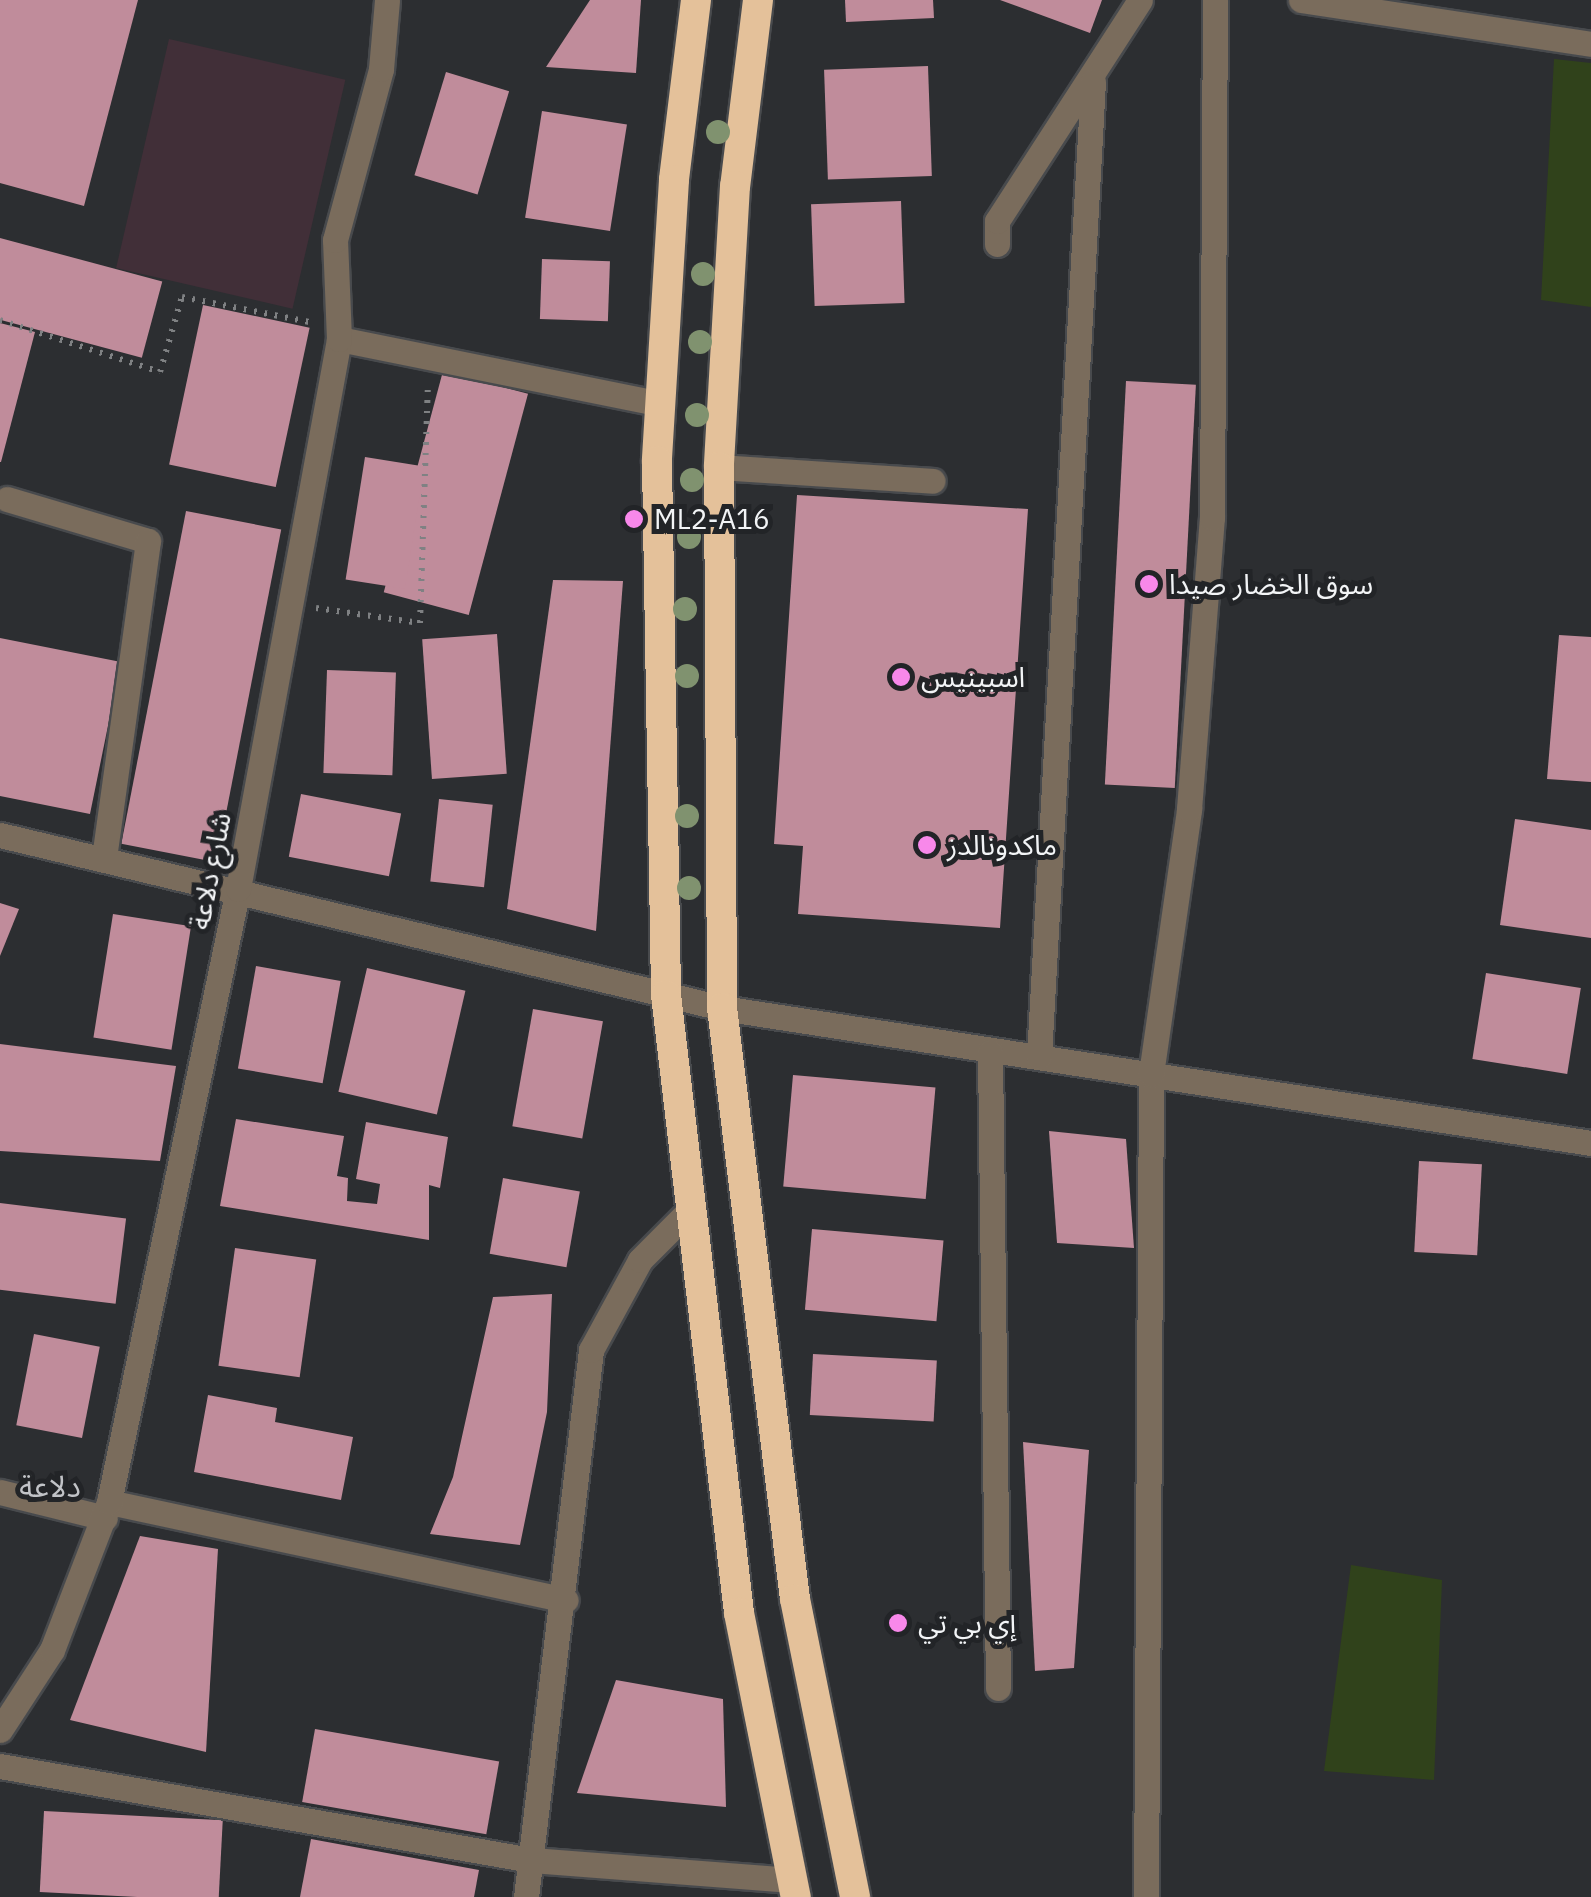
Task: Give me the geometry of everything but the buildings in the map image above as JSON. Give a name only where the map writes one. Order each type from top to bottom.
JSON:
[{"type":"highway","points":[[696,0],[661,404],[666,994],[739,1613],[794,1889]]},
{"type":"highway","points":[[758,0],[735,186],[719,467],[722,1008],[795,1599],[856,1897]]},
{"type":"street","name":"شارع دلاعة","points":[[0,1730],[52,1650],[107,1510],[238,888],[339,333],[335,240],[380,69],[387,0]]},
{"type":"street","points":[[997,244],[997,221],[1093,81],[1140,0]]},
{"type":"street","points":[[1146,1897],[1152,1074],[1189,809],[1210,535],[1215,0]]},
{"type":"street","points":[[1301,0],[1591,44]]},
{"type":"street","points":[[1039,1057],[1093,81]]},
{"type":"street","points":[[339,333],[428,357],[661,404]]},
{"type":"street","points":[[719,467],[933,481]]},
{"type":"street","points":[[7,499],[148,542],[104,859]]},
{"type":"street","points":[[0,835],[238,888],[722,1008],[1591,1143]]},
{"type":"street","points":[[990,1052],[998,1688]]},
{"type":"street","points":[[526,1897],[597,1328],[640,1260],[692,1208]]},
{"type":"street","points":[[0,1492],[566,1600]]},
{"type":"street","points":[[0,1766],[531,1860],[794,1889]]},
{"type":"path","points":[[0,320],[160,372],[182,296],[339,333]]},
{"type":"path","points":[[290,604],[420,623],[428,357]]},
{"type":"shaded area","points":[[169,39],[345,80],[292,309],[116,268]]},
{"type":"green space","points":[[1554,59],[1591,63],[1591,307],[1541,300]]},
{"type":"green space","points":[[1351,1565],[1442,1580],[1434,1780],[1324,1771]]},
{"type":"place","name":"ML2-A16","points":[[634,519]]},
{"type":"place","name":"سوق الخضار صيدا","points":[[1149,584]]},
{"type":"place","name":"اسبينيس","points":[[901,677]]},
{"type":"place","name":"ماكدونالدز","points":[[927,845]]},
{"type":"place","name":"إي بي تي","points":[[898,1623]]},
{"type":"district","name":"دلاعة","points":[[50,1486]]}]
